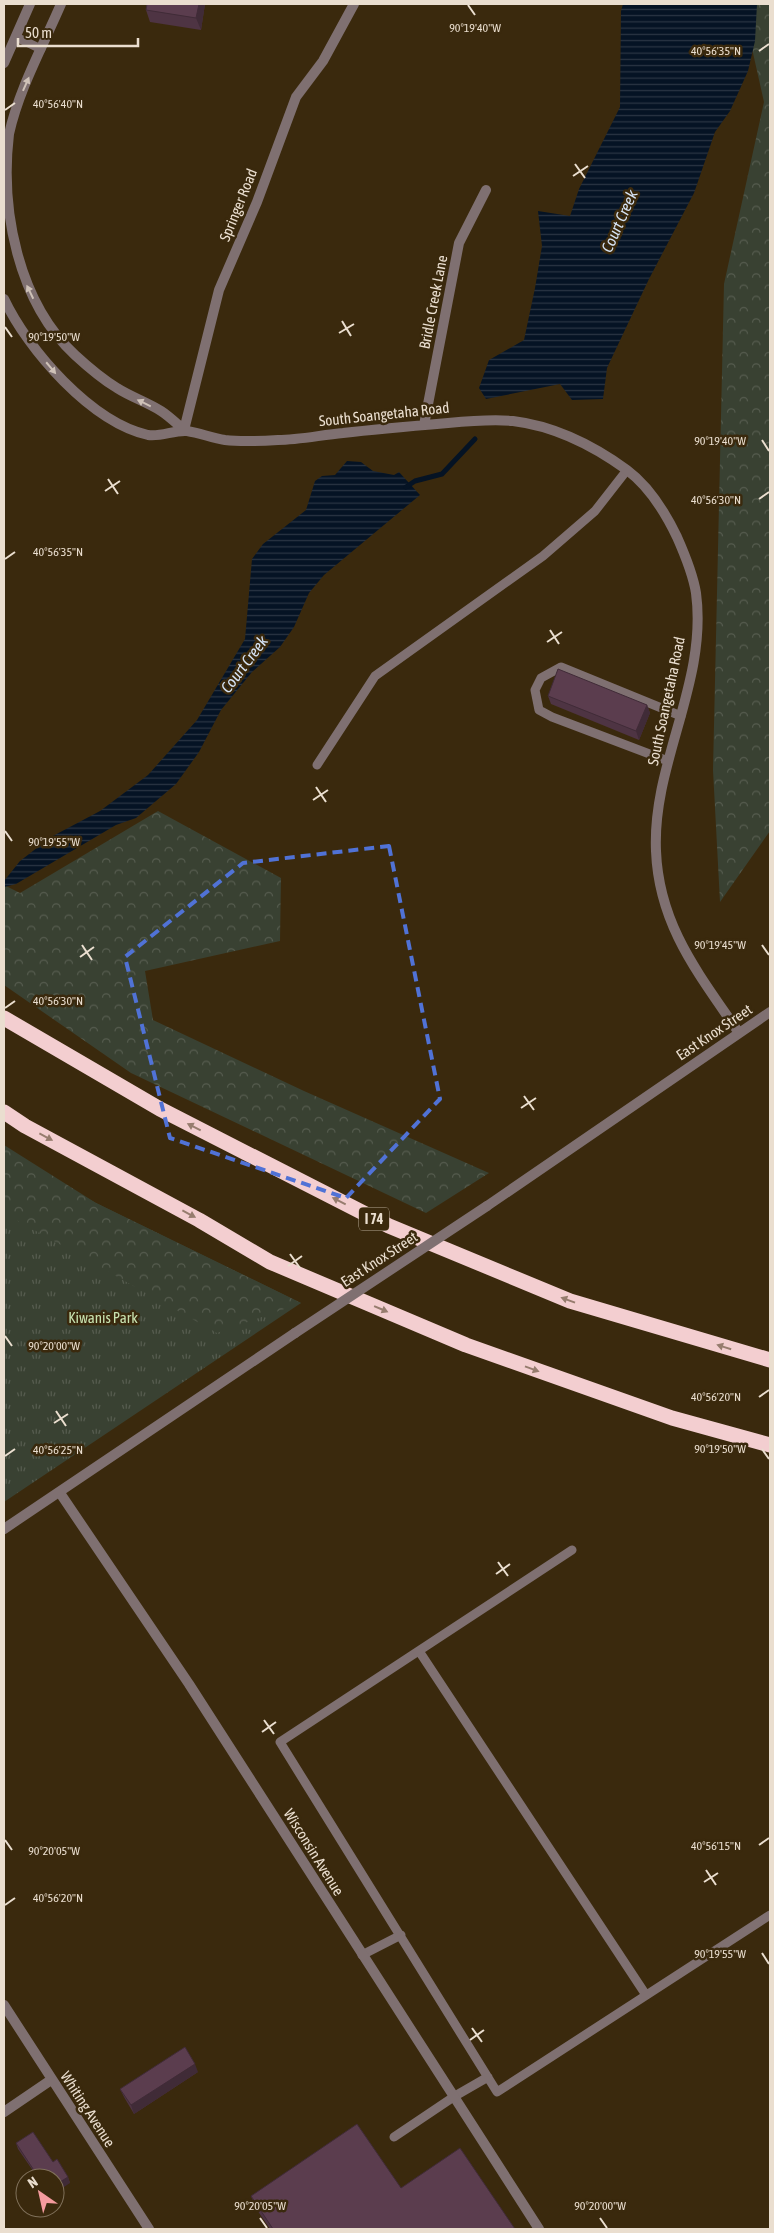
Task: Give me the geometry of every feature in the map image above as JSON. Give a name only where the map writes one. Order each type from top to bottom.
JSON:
[{"type":"highway","name":"I 74","points":[[4,1018],[160,1109],[389,1226],[570,1301],[770,1360]]},
{"type":"highway","points":[[4,1112],[25,1126],[199,1220],[270,1262],[466,1345],[672,1418],[770,1445]]},
{"type":"street","points":[[4,63],[30,4]]},
{"type":"street","name":"South Soangetaha Road","points":[[61,4],[20,95],[9,136],[5,173],[7,210],[13,246],[21,271],[38,308],[73,353],[117,388],[162,411],[184,430]]},
{"type":"street","name":"Springer Road","points":[[184,430],[219,290],[257,202],[296,97],[323,61],[354,4]]},
{"type":"street","name":"Bridle Creek Lane","points":[[424,425],[459,243],[486,190]]},
{"type":"street","name":"South Soangetaha Road","points":[[4,299],[16,321],[54,372],[100,412],[126,426],[151,436],[184,430],[226,440],[280,440],[424,425],[487,420],[512,421],[567,435],[596,450],[627,470],[643,484],[657,501],[687,560],[696,591],[698,619],[696,648],[681,716],[668,761],[657,822],[656,850],[663,903],[687,955],[739,1033]]},
{"type":"street","name":"East Knox Street","points":[[4,1529],[60,1493],[295,1332],[487,1206],[770,1012]]},
{"type":"street","name":"Wisconsin Avenue","points":[[60,1493],[189,1684],[539,2229]]},
{"type":"street","name":"Whiting Avenue","points":[[4,2005],[148,2229]]},
{"type":"street","points":[[4,2112],[51,2080]]},
{"type":"lane","points":[[16,37],[41,49]]},
{"type":"lane","points":[[318,765],[375,676],[543,556],[595,511],[627,470]]},
{"type":"lane","points":[[668,761],[552,717],[539,710],[535,690],[541,678],[562,667],[681,716]]},
{"type":"lane","points":[[572,1550],[280,1742],[497,2092],[770,1915]]},
{"type":"lane","points":[[419,1651],[646,1995]]},
{"type":"lane","points":[[362,1955],[401,1935]]},
{"type":"lane","points":[[394,2137],[455,2096],[488,2077]]},
{"type":"highlighted area","points":[[389,846],[440,1099],[346,1198],[170,1138],[125,957],[243,863]]},
{"type":"green space","points":[[742,4],[770,4],[770,831],[720,902],[713,770],[724,284],[764,102]]},
{"type":"green space","points":[[158,811],[281,878],[280,941],[145,971],[153,1020],[304,1091],[489,1173],[426,1213],[131,1073],[4,985],[4,885],[20,893]]},
{"type":"green space","points":[[4,1145],[96,1203],[301,1303],[217,1333],[4,1213]]},
{"type":"green space","name":"Kiwanis Park","points":[[4,1152],[96,1203],[301,1303],[4,1502]]},
{"type":"water","points":[[623,4],[757,4],[755,41],[748,71],[730,111],[715,132],[694,193],[649,279],[607,368],[603,399],[572,400],[560,384],[486,399],[479,388],[489,360],[524,340],[542,246],[538,211],[570,216],[579,189],[620,107],[621,11]]},
{"type":"water","points":[[347,461],[361,462],[373,471],[394,475],[399,472],[420,495],[324,575],[309,593],[294,627],[280,647],[252,672],[221,710],[199,752],[176,784],[136,818],[116,825],[16,884],[4,887],[4,881],[20,861],[51,837],[100,811],[148,775],[197,720],[245,639],[252,559],[263,544],[306,510],[315,481],[322,476],[335,475]]},
{"type":"building","points":[[147,4],[199,4],[196,18],[146,10]]},
{"type":"building","points":[[558,669],[647,705],[636,731],[548,696]]},
{"type":"building","points":[[185,2047],[195,2064],[131,2105],[120,2089]]},
{"type":"building","points":[[357,2124],[401,2188],[460,2148],[515,2229],[273,2229],[251,2196]]},
{"type":"building","points":[[33,2132],[53,2162],[57,2159],[62,2168],[32,2168],[16,2143]]},
{"type":"waterway","name":"Court Creek","points":[[406,487],[415,481],[442,474],[475,439]]}]
